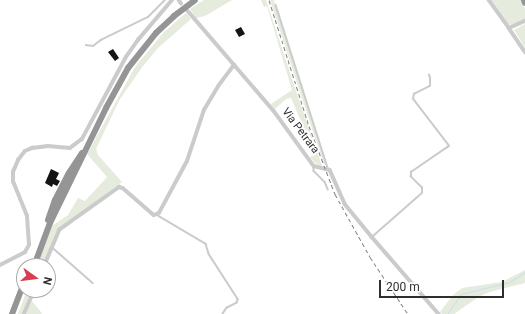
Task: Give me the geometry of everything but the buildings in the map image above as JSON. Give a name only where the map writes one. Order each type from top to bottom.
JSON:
[{"type":"highway","points":[[37,258],[50,223],[92,137],[119,84],[136,56],[166,23],[195,0]]},
{"type":"highway","points":[[33,258],[55,200],[69,172],[92,137]]},
{"type":"highway","points":[[12,314],[18,298]]},
{"type":"highway","points":[[15,314],[21,298]]},
{"type":"street","points":[[0,265],[25,252],[29,245],[27,216],[13,182],[13,172],[18,160],[25,151],[32,148],[48,146],[70,148],[82,139],[126,57],[138,40],[172,0]]},
{"type":"street","points":[[489,0],[525,52]]},
{"type":"street","name":"Via Petrara","points":[[188,12],[274,111],[314,166],[328,168]]},
{"type":"street","points":[[509,28],[525,21]]},
{"type":"street","points":[[47,258],[59,230],[118,187],[123,188],[146,209],[157,215],[187,161],[204,110],[219,85],[234,65]]},
{"type":"street","points":[[328,168],[346,204],[372,237],[439,314]]},
{"type":"street","points":[[24,314],[31,298]]},
{"type":"lane","points":[[86,45],[93,46],[101,40],[148,17],[165,0]]},
{"type":"lane","points":[[276,5],[328,168]]},
{"type":"lane","points":[[372,237],[422,192],[422,188],[411,177],[411,172],[449,146],[413,99],[414,94],[430,86],[429,75]]},
{"type":"lane","points":[[314,166],[314,171],[325,182],[328,189]]},
{"type":"lane","points":[[157,215],[206,244],[209,254],[238,299],[237,303],[227,308],[223,314]]},
{"type":"lane","points":[[52,247],[93,283]]},
{"type":"shaded area","points":[[204,0],[232,0],[205,16],[196,18],[190,9]]},
{"type":"shaded area","points":[[261,0],[266,0],[322,166],[315,163],[310,157],[315,154],[291,98],[286,99],[275,109],[271,104],[292,90],[267,6],[264,7]]},
{"type":"shaded area","points":[[270,0],[274,0],[327,165],[324,164],[316,141]]},
{"type":"shaded area","points":[[491,0],[521,0],[525,9],[525,20],[512,25],[508,24]]},
{"type":"shaded area","points":[[186,13],[191,19],[158,48],[143,66],[120,99],[96,149],[98,155],[122,182],[58,229],[46,258],[39,258],[52,226],[68,215],[78,198],[85,201],[107,177],[87,154],[135,67],[164,32]]},
{"type":"shaded area","points":[[525,24],[525,48],[514,30]]},
{"type":"shaded area","points":[[525,270],[525,283],[480,296],[454,314],[442,314],[440,312],[453,295],[462,288],[502,282]]},
{"type":"shaded area","points":[[24,298],[30,298],[23,314],[18,314]]},
{"type":"shaded area","points":[[32,301],[41,312],[42,314],[26,314]]},
{"type":"waterway","points":[[447,314],[461,294],[509,282],[525,272]]},
{"type":"railway","points":[[269,0],[309,126],[335,194],[370,257],[408,314]]}]
